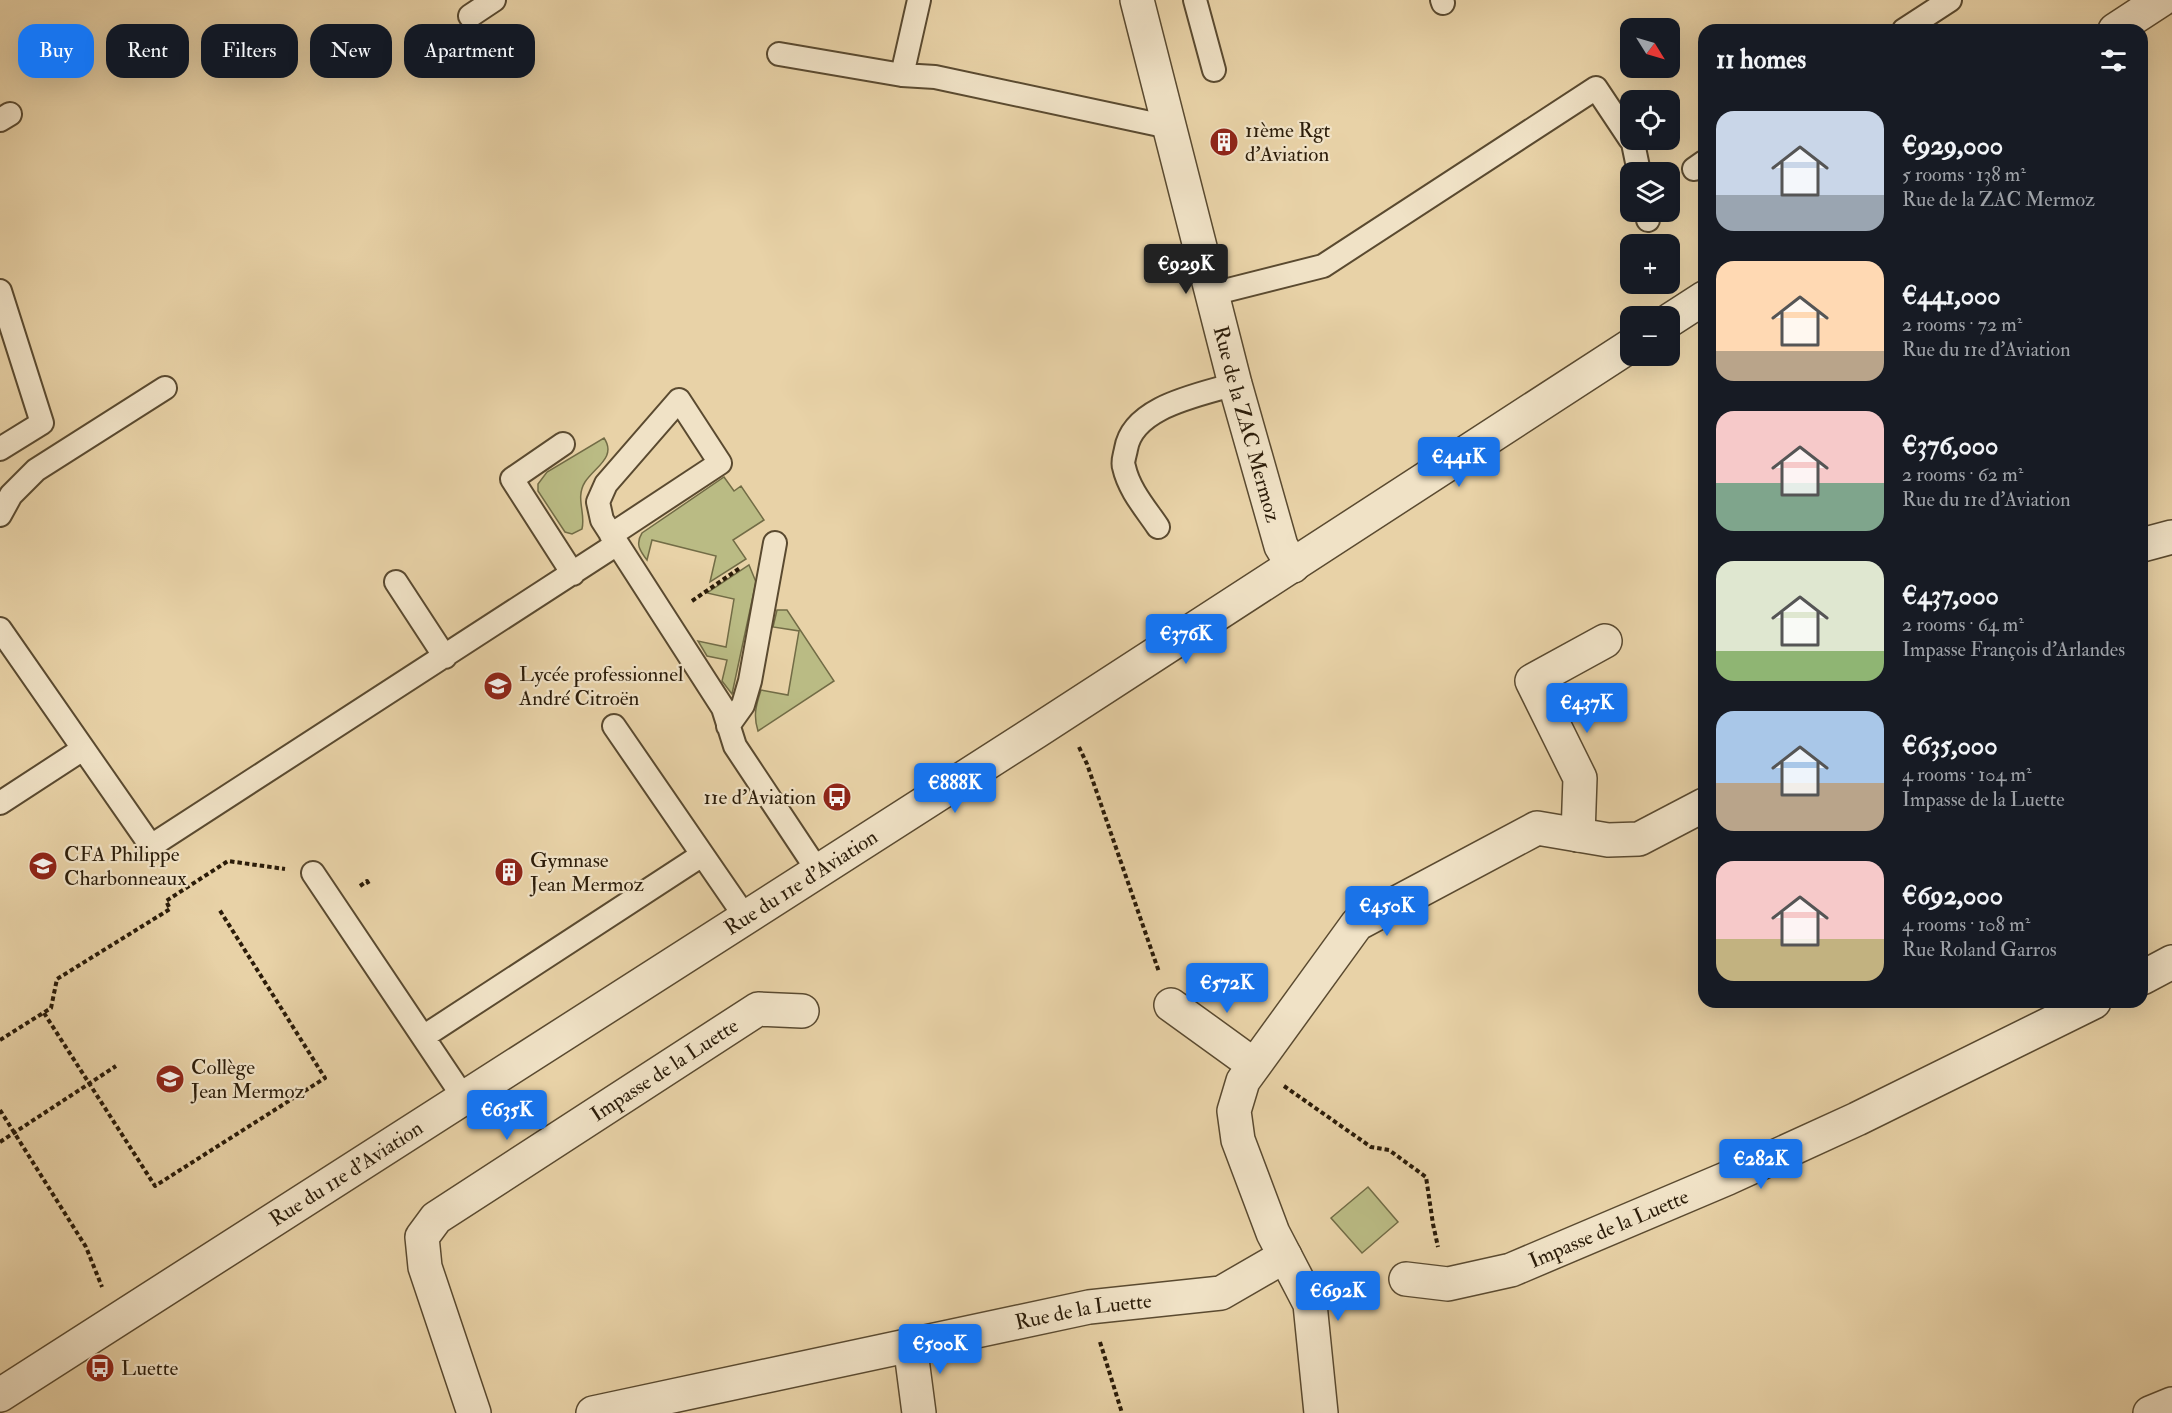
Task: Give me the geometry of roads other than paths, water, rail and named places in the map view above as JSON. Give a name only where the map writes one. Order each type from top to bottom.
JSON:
[{"type":"street","name":"Rue de la ZAC Mermoz","points":[[1137,0],[1235,384],[1281,546],[1293,566]]},
{"type":"street","points":[[2124,24],[2160,0]]},
{"type":"street","points":[[1680,314],[1698,302]]},
{"type":"street","name":"Rue du 11e d'Aviation","points":[[0,1395],[1060,716],[1620,353]]},
{"type":"street","points":[[2148,543],[2172,537]]},
{"type":"street","points":[[1578,835],[1580,778],[1532,681],[1605,641]]},
{"type":"street","points":[[1321,1413],[1311,1304],[1273,1233],[1238,1140],[1234,1112],[1243,1081],[1357,924],[1537,828],[1608,840],[1639,839],[1698,808]]},
{"type":"street","points":[[2148,975],[2172,962]]},
{"type":"street","points":[[1171,1005],[1254,1065]]},
{"type":"street","name":"Impasse de la Luette","points":[[1406,1279],[1448,1284],[1511,1270],[1728,1178],[1857,1119],[2082,1008]]},
{"type":"street","name":"Impasse de la Luette","points":[[474,1413],[425,1267],[422,1237],[436,1218],[758,1009],[802,1011]]},
{"type":"street","name":"Rue de la Luette","points":[[593,1413],[1089,1307],[1221,1293],[1285,1256]]},
{"type":"street","points":[[910,1344],[919,1413]]},
{"type":"street","points":[[2151,1413],[2172,1404]]},
{"type":"lane","points":[[470,16],[494,0]]},
{"type":"lane","points":[[902,75],[919,0]]},
{"type":"lane","points":[[1196,0],[1214,70]]},
{"type":"lane","points":[[1913,24],[1950,0]]},
{"type":"lane","points":[[779,54],[902,75],[935,77],[1169,127]]},
{"type":"lane","points":[[1212,294],[1323,266],[1596,88],[1620,123]]},
{"type":"lane","points":[[0,291],[42,423],[0,449]]},
{"type":"lane","points":[[1158,527],[1129,483],[1123,465],[1127,442],[1141,422],[1155,411],[1235,384]]},
{"type":"lane","points":[[0,515],[11,495],[36,470],[165,388]]},
{"type":"lane","points":[[0,629],[151,846],[573,574],[614,540],[720,463],[679,400],[606,484],[598,502],[602,519],[614,540],[723,708],[735,746],[818,871]]},
{"type":"lane","points":[[562,444],[512,478],[573,574]]},
{"type":"lane","points":[[728,726],[743,705],[750,681],[775,543]]},
{"type":"lane","points":[[396,582],[445,657]]},
{"type":"lane","points":[[614,726],[746,918]]},
{"type":"lane","points":[[0,803],[83,749]]},
{"type":"lane","points":[[423,1037],[702,855]]},
{"type":"lane","points":[[313,873],[464,1098]]},
{"type":"place","name":"11ème Rgt d'Aviation","points":[[1224,142]]},
{"type":"place","name":"Lycée professionnel André Citroën","points":[[498,686]]},
{"type":"place","name":"11e d'Aviation","points":[[837,797]]},
{"type":"place","name":"CFA Philippe Charbonneaux","points":[[43,866]]},
{"type":"place","name":"Gymnase Jean Mermoz","points":[[509,872]]},
{"type":"place","name":"Collège Jean Mermoz","points":[[170,1079]]},
{"type":"place","name":"Luette","points":[[100,1368]]}]
